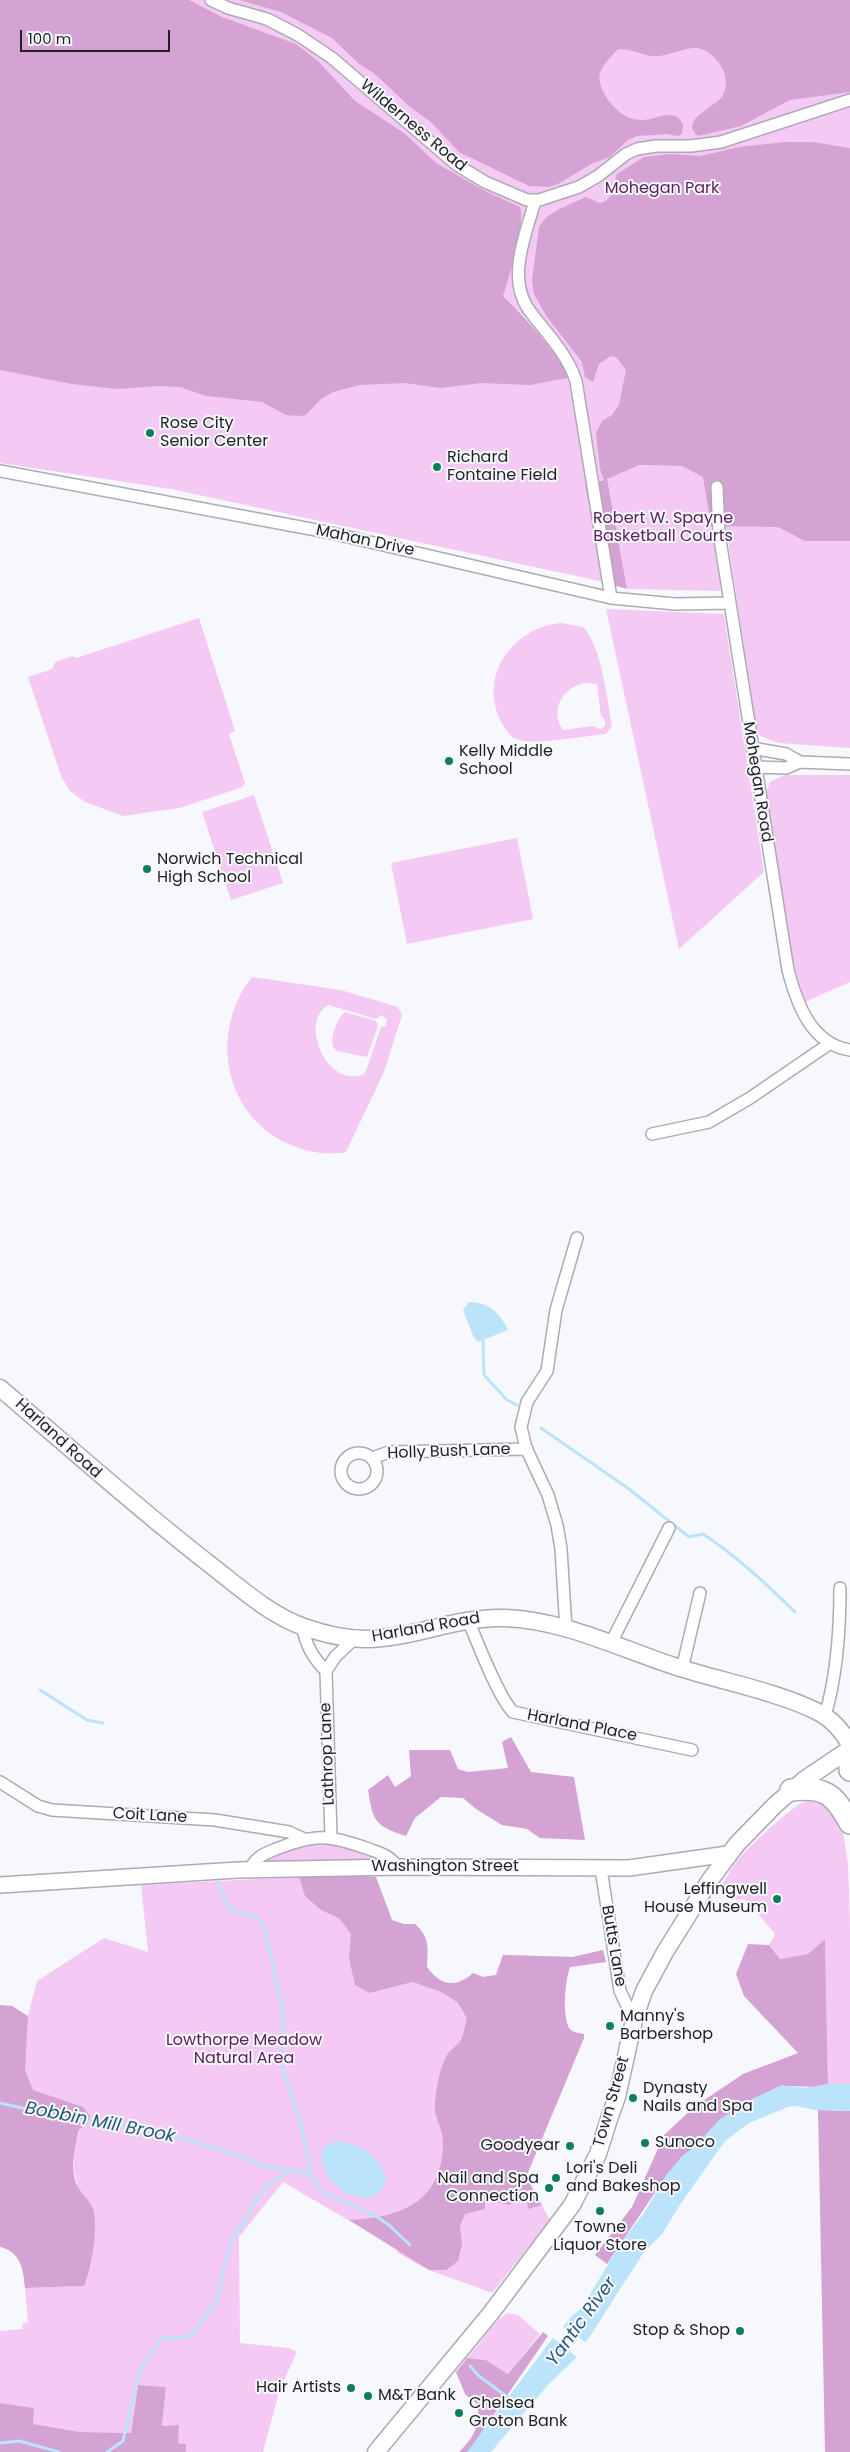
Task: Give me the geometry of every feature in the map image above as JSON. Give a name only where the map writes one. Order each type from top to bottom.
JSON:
[{"type":"highway","points":[[850,1754],[850,1770]]},
{"type":"highway","points":[[791,1790],[816,1790],[829,1793],[838,1802],[850,1823]]},
{"type":"main road","name":"Harland Road","points":[[0,1388],[95,1472],[173,1536],[260,1603],[303,1626],[354,1639],[383,1638],[468,1620],[513,1618],[611,1643],[682,1669],[786,1700],[824,1716],[840,1730],[850,1744]]},
{"type":"main road","points":[[728,1854],[791,1790],[850,1749]]},
{"type":"main road","name":"Town Street","points":[[376,2452],[491,2313],[572,2205],[598,2154],[614,2104],[634,2020],[644,1991],[665,1952],[728,1854]]},
{"type":"street","name":"Wilderness Road","points":[[212,0],[267,19],[298,35],[332,58],[457,165],[479,179],[515,197],[535,201]]},
{"type":"street","points":[[611,598],[582,414],[574,376],[559,346],[526,307],[519,289],[518,273],[521,252],[535,201],[580,187],[598,176],[626,154],[637,149],[656,146],[699,146],[721,142],[850,100]]},
{"type":"street","name":"Mahan Drive","points":[[0,471],[327,532],[611,598],[675,604],[730,604]]},
{"type":"street","name":"Mohegan Road","points":[[716,487],[718,524],[788,974],[808,1022],[818,1035],[830,1044],[850,1050]]},
{"type":"street","points":[[752,748],[786,754],[800,762]]},
{"type":"street","points":[[755,766],[786,768],[800,762],[850,764]]},
{"type":"street","points":[[652,1134],[698,1126],[714,1120],[830,1044]]},
{"type":"street","points":[[566,1630],[559,1534],[548,1495],[527,1450],[522,1431],[524,1410],[547,1371],[556,1310],[577,1238]]},
{"type":"street","name":"Holly Bush Lane","points":[[372,1458],[389,1452],[527,1450]]},
{"type":"street","points":[[611,1643],[669,1528]]},
{"type":"street","points":[[824,1716],[833,1680],[838,1643],[840,1588]]},
{"type":"street","points":[[682,1669],[700,1593]]},
{"type":"street","name":"Harland Place","points":[[468,1620],[506,1703],[514,1712],[692,1750]]},
{"type":"street","points":[[303,1626],[310,1651],[326,1671],[335,1657],[354,1639]]},
{"type":"street","name":"Lathrop Lane","points":[[326,1671],[331,1837]]},
{"type":"street","name":"Coit Lane","points":[[0,1782],[38,1806],[52,1810],[215,1820],[289,1832],[304,1839]]},
{"type":"street","points":[[250,1870],[258,1858],[304,1839],[331,1837],[389,1857],[398,1867]]},
{"type":"street","name":"Washington Street","points":[[0,1885],[250,1870],[398,1867],[601,1869],[657,1864],[728,1854]]},
{"type":"street","name":"Butts Lane","points":[[601,1869],[620,1991],[634,2020]]},
{"type":"green space","points":[[0,0],[189,0],[222,17],[296,44],[318,61],[355,101],[404,133],[436,163],[487,192],[520,207],[521,225],[519,238],[503,296],[539,334],[569,376],[530,385],[481,383],[440,388],[405,383],[360,385],[333,392],[321,399],[306,415],[299,416],[286,415],[262,402],[206,396],[180,387],[159,386],[118,389],[72,384],[0,370]]},
{"type":"green space","name":"Mohegan Park","points":[[102,0],[850,0],[850,748],[778,743],[760,736],[756,727],[726,527],[711,527],[721,591],[627,589],[605,479],[585,485],[604,582],[171,489],[0,463],[0,364],[552,349],[531,323],[420,215]]},
{"type":"green space","points":[[239,0],[850,0],[850,92],[790,100],[741,126],[698,136],[693,130],[693,124],[701,114],[719,100],[725,89],[725,76],[715,58],[698,48],[659,56],[619,49],[608,59],[600,73],[600,84],[608,100],[616,109],[630,118],[647,120],[669,115],[674,116],[683,124],[682,134],[678,136],[667,134],[637,136],[628,140],[610,157],[593,163],[558,184],[549,187],[529,186],[459,152],[431,122],[410,107],[376,75],[358,63],[332,38],[281,12]]},
{"type":"green space","points":[[786,142],[812,142],[850,148],[850,541],[805,541],[778,527],[711,526],[703,477],[682,466],[639,465],[607,479],[627,589],[604,582],[585,485],[604,480],[600,469],[596,433],[602,421],[612,415],[619,405],[626,370],[616,357],[611,356],[599,364],[593,382],[585,377],[582,362],[547,317],[534,294],[532,280],[539,227],[554,212],[585,197],[600,203],[606,201],[611,195],[617,174],[644,157],[670,154],[701,156],[739,147]]},
{"type":"green space","points":[[606,609],[724,614],[764,872],[679,949]]},
{"type":"green space","points":[[199,618],[235,731],[229,734],[245,783],[243,787],[179,808],[123,816],[85,802],[70,791],[61,776],[28,677],[52,669],[55,662],[73,656],[76,658]]},
{"type":"green space","points":[[562,623],[583,627],[589,636],[599,660],[608,702],[612,726],[606,734],[550,741],[528,741],[514,738],[504,727],[496,707],[494,690],[497,673],[504,658],[514,645],[528,634],[544,627]],"holes":[[[586,683],[597,684],[601,716],[605,720],[605,726],[601,729],[592,726],[563,730],[557,715],[558,707],[565,694],[578,685]]]},
{"type":"green space","points":[[785,775],[850,775],[850,982],[805,1002],[791,962],[766,793],[770,782]]},
{"type":"green space","points":[[254,795],[283,883],[231,900],[202,812]]},
{"type":"green space","points":[[517,838],[533,919],[407,944],[391,863]]},
{"type":"green space","points":[[252,977],[341,990],[398,1007],[402,1015],[384,1072],[346,1152],[315,1152],[286,1143],[264,1129],[248,1111],[236,1091],[229,1068],[227,1045],[231,1021],[239,998]],"holes":[[[329,1005],[376,1019],[381,1015],[387,1019],[386,1026],[381,1027],[363,1075],[349,1076],[337,1071],[327,1062],[316,1036],[316,1023],[320,1012]]]},
{"type":"green space","points":[[345,1012],[376,1021],[378,1026],[367,1057],[337,1051],[333,1047],[332,1039],[335,1028]]},
{"type":"green space","points":[[511,1737],[531,1772],[574,1777],[585,1840],[540,1838],[527,1829],[502,1825],[476,1809],[463,1798],[441,1797],[415,1818],[406,1836],[388,1829],[377,1821],[368,1790],[388,1775],[395,1787],[411,1776],[409,1750],[450,1750],[458,1769],[468,1772],[508,1768],[502,1742]]},
{"type":"green space","points":[[811,1797],[835,1811],[843,1832],[848,1863],[850,2084],[828,2084],[825,1939],[808,1954],[780,1959],[769,1945],[775,1934],[746,1900],[730,1899],[733,1891],[722,1885],[735,1864],[752,1845],[783,1817]]},
{"type":"green space","points":[[327,1842],[366,1852],[385,1861],[261,1863],[263,1858],[301,1844]]},
{"type":"green space","name":"Lowthorpe Meadow Natural Area","points":[[316,1876],[361,1876],[370,1993],[413,1982],[443,1993],[458,2003],[473,1973],[483,1977],[496,1975],[503,1955],[573,1957],[603,1950],[606,1962],[570,1967],[565,1998],[567,2022],[571,2030],[584,2034],[584,2038],[526,2177],[550,2220],[492,2293],[429,2270],[398,2253],[396,2248],[283,2182],[239,2237],[240,2343],[289,2348],[297,2352],[280,2389],[263,2452],[186,2452],[186,2444],[177,2443],[162,2427],[166,2387],[138,2385],[131,2433],[80,2432],[32,2424],[34,2408],[0,2403],[0,2331],[23,2329],[22,2324],[28,2322],[25,2288],[84,2286],[78,2187],[74,2171],[74,2149],[79,2132],[44,2118],[0,2016],[28,2016],[37,1981],[104,1938],[148,1952],[141,1885]]},
{"type":"green space","points":[[299,1877],[376,1877],[392,1920],[404,1924],[415,1924],[420,1929],[427,1943],[427,1967],[437,1978],[448,1983],[460,1981],[473,1973],[483,1977],[496,1975],[503,1955],[573,1957],[603,1950],[606,1962],[570,1967],[568,1973],[565,1998],[567,2022],[571,2030],[584,2034],[584,2038],[526,2177],[542,2205],[528,2209],[527,2199],[515,2198],[510,2205],[485,2199],[485,2209],[465,2214],[460,2226],[462,2244],[458,2261],[446,2270],[429,2270],[349,2220],[368,2219],[402,2210],[416,2203],[427,2193],[436,2179],[441,2162],[443,2142],[435,2107],[439,2079],[447,2055],[461,2040],[467,2018],[458,2003],[443,1993],[413,1982],[370,1993],[355,1985],[349,1958],[351,1934],[339,1918],[321,1910],[305,1896]]},
{"type":"green space","points":[[825,1939],[828,2084],[816,2087],[789,2086],[697,2144],[668,2173],[607,2264],[595,2255],[632,2207],[664,2135],[694,2107],[743,2074],[798,2053],[744,1996],[736,1974],[748,1944],[769,1945],[780,1959],[808,1954]]},
{"type":"green space","points":[[0,2005],[12,2006],[28,2016],[25,2070],[33,2090],[83,2107],[90,2116],[88,2124],[79,2129],[73,2166],[78,2187],[92,2206],[95,2217],[93,2248],[84,2286],[25,2288],[22,2268],[17,2257],[7,2249],[0,2247]]},
{"type":"green space","points":[[818,2110],[850,2111],[850,2452],[825,2452]]},
{"type":"green space","points":[[507,2313],[518,2315],[540,2334],[508,2374],[486,2360],[467,2358],[497,2321]]},
{"type":"green space","points":[[543,2332],[548,2336],[468,2452],[459,2452],[475,2431],[478,2419],[478,2405],[465,2394],[456,2372],[467,2358],[486,2360],[508,2374]]},
{"type":"green space","points":[[138,2385],[166,2387],[162,2426],[179,2425],[178,2443],[186,2444],[186,2452],[0,2452],[0,2403],[34,2408],[33,2424],[80,2432],[131,2433]]},
{"type":"water","points":[[469,1302],[488,1306],[501,1318],[508,1330],[478,1342],[474,1338],[463,1310]]},
{"type":"water","name":"Yantic River","points":[[828,2084],[850,2084],[850,2111],[815,2110],[797,2106],[788,2107],[749,2123],[725,2141],[681,2203],[662,2234],[644,2252],[576,2358],[548,2385],[491,2452],[467,2452],[549,2343],[572,2316],[582,2308],[620,2244],[644,2213],[668,2173],[682,2156],[693,2148],[720,2119],[754,2098],[782,2085],[804,2088]]},
{"type":"water","points":[[341,2141],[364,2150],[381,2167],[386,2182],[375,2196],[362,2197],[349,2194],[337,2187],[331,2180],[325,2169],[321,2154],[327,2144]]},
{"type":"pier","points":[[561,2325],[588,2344],[579,2359],[552,2337]]},
{"type":"waterway","points":[[483,1341],[484,1375],[507,1400],[517,1405]]},
{"type":"waterway","points":[[541,1428],[629,1489],[689,1537],[703,1534],[716,1543],[751,1571],[795,1612]]},
{"type":"waterway","points":[[40,1690],[87,1720],[103,1723]]},
{"type":"waterway","points":[[218,1882],[226,1903],[234,1911],[240,1914],[255,1916],[264,1926],[282,2005],[284,2038],[281,2063],[300,2119],[311,2174]]},
{"type":"waterway","name":"Bobbin Mill Brook","points":[[0,2103],[80,2121],[155,2130],[244,2157],[258,2165],[311,2174],[322,2192],[374,2215],[389,2225],[410,2245]]},
{"type":"waterway","points":[[107,2452],[123,2441],[140,2370],[161,2339],[191,2336],[216,2302],[229,2247],[253,2205],[269,2184],[291,2170]]},
{"type":"waterway","name":"Bobbin Mill Brook","points":[[470,2366],[479,2376],[510,2399]]},
{"type":"waterway","points":[[0,2443],[19,2441],[59,2452]]},
{"type":"place","name":"Rose City Senior Center","points":[[150,433]]},
{"type":"place","name":"Richard Fontaine Field","points":[[437,467]]},
{"type":"place","name":"Kelly Middle School","points":[[449,761]]},
{"type":"place","name":"Norwich Technical High School","points":[[147,869]]},
{"type":"place","name":"Leffingwell House Museum","points":[[777,1899]]},
{"type":"place","name":"Manny's Barbershop","points":[[610,2026]]},
{"type":"place","name":"Dynasty Nails and Spa","points":[[633,2098]]},
{"type":"place","name":"Sunoco","points":[[645,2143]]},
{"type":"place","name":"Goodyear","points":[[570,2146]]},
{"type":"place","name":"Lori's Deli and Bakeshop","points":[[556,2178]]},
{"type":"place","name":"Nail and Spa Connection","points":[[549,2188]]},
{"type":"place","name":"Towne Liquor Store","points":[[600,2211]]},
{"type":"place","name":"Stop & Shop","points":[[740,2331]]},
{"type":"place","name":"Hair Artists","points":[[351,2388]]},
{"type":"place","name":"M&T Bank","points":[[368,2396]]},
{"type":"place","name":"Chelsea Groton Bank","points":[[459,2413]]},
{"type":"park label","name":"Robert W. Spayne Basketball Courts","points":[[663,528]]}]
